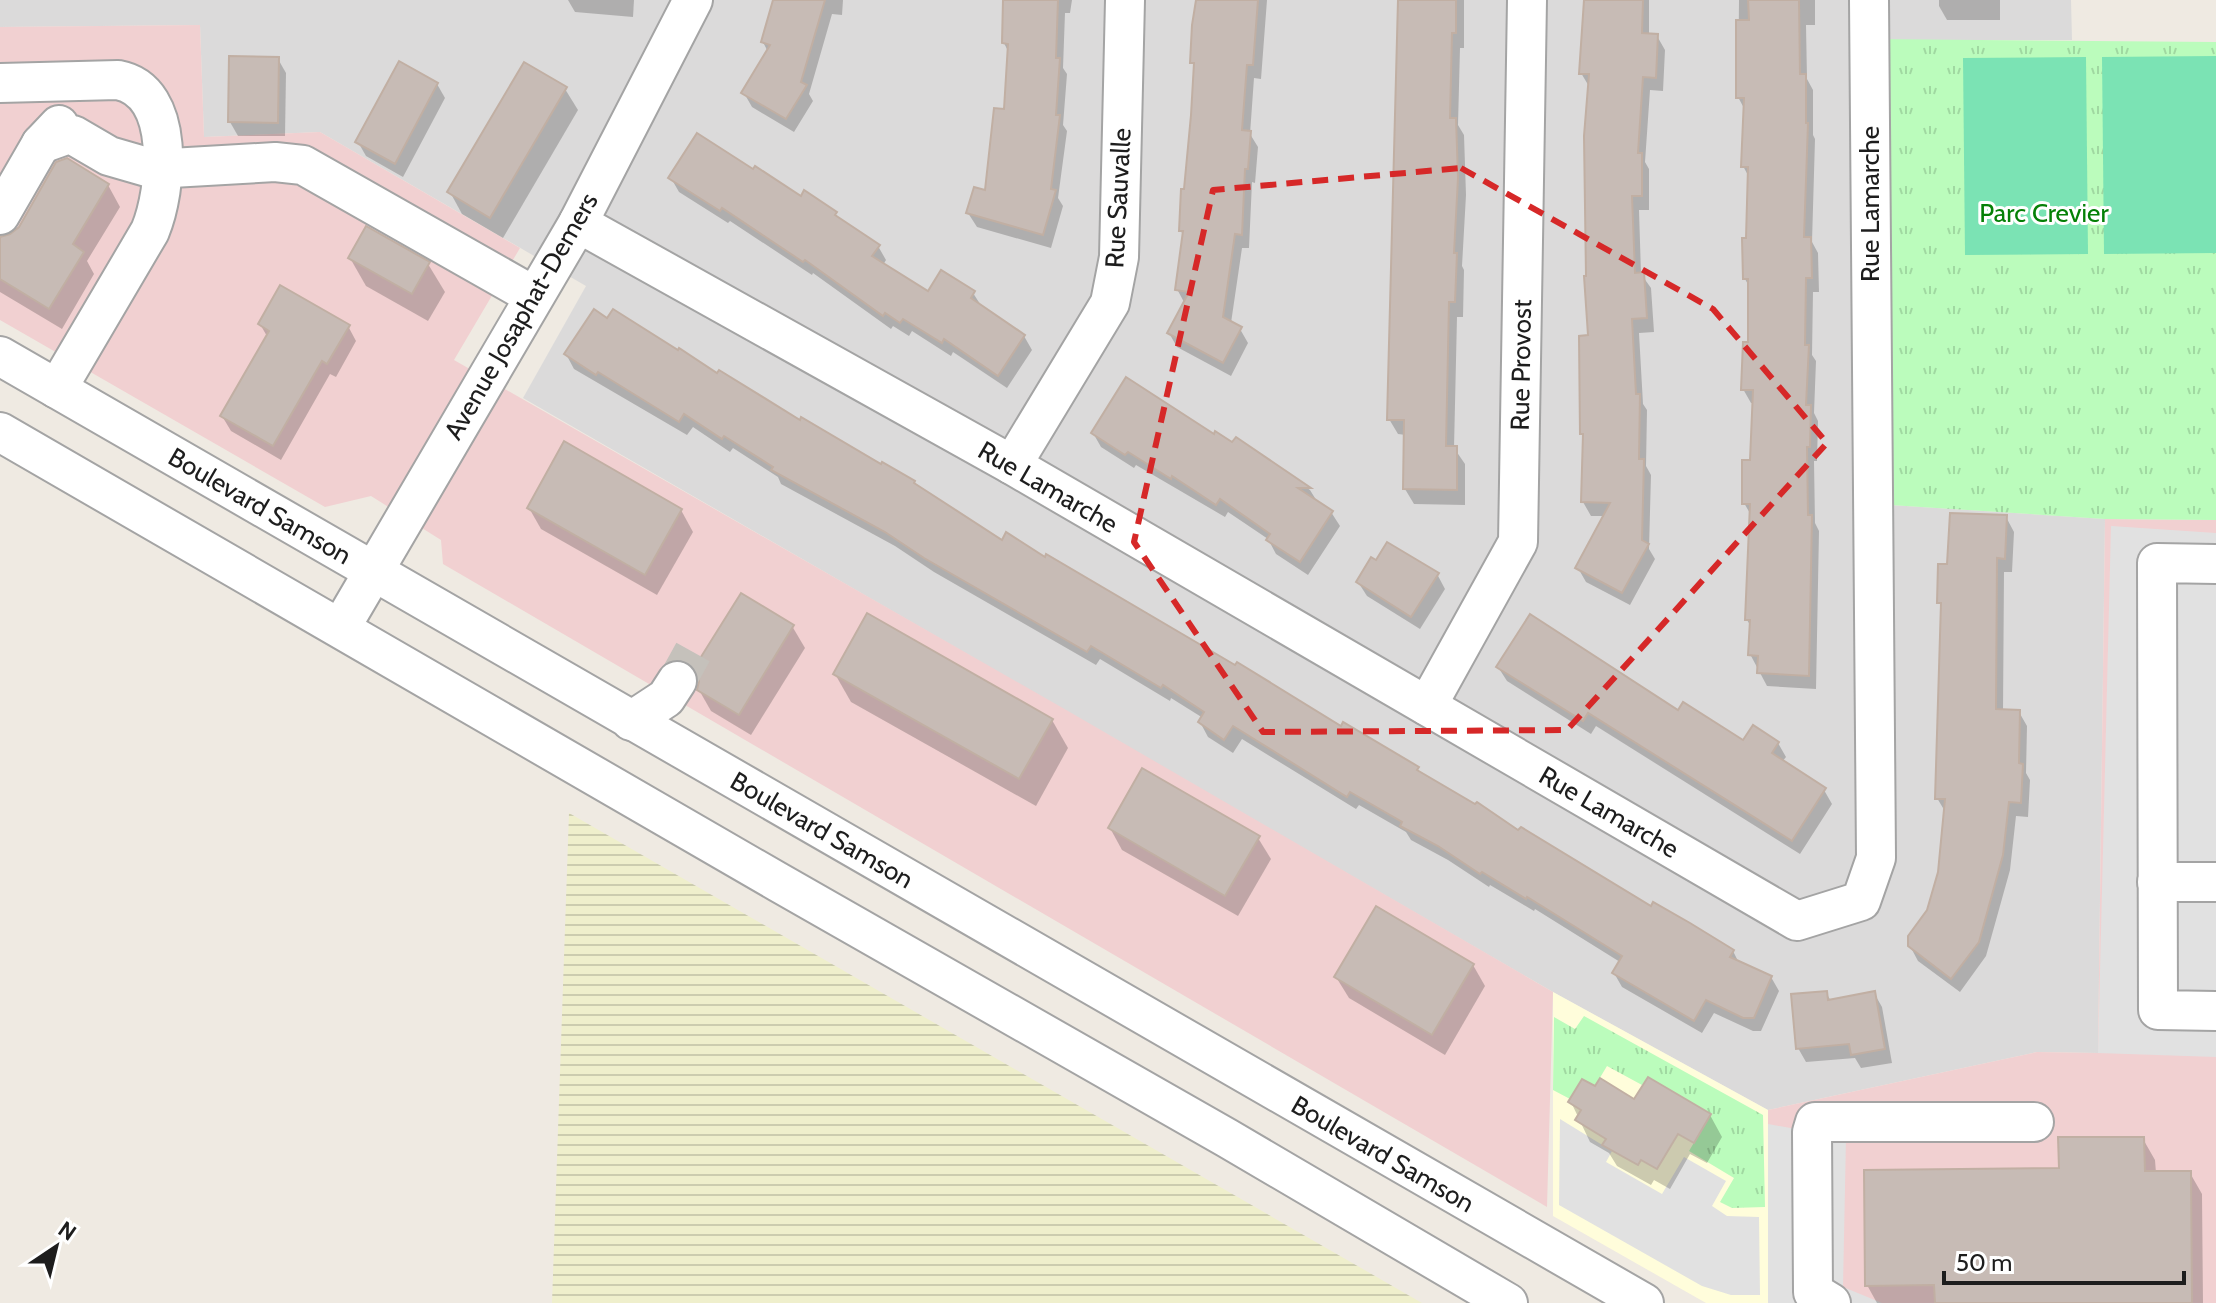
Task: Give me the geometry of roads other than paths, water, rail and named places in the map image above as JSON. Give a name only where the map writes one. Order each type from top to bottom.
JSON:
[{"type":"street","name":"Avenue Josaphat-Demers","points":[[341,627],[578,223],[693,0]]},
{"type":"street","name":"Rue Sauvalle","points":[[1012,465],[1110,303],[1119,257],[1125,0]]},
{"type":"street","name":"Rue Provost","points":[[1427,706],[1518,542],[1527,0]]},
{"type":"street","name":"Rue Lamarche","points":[[578,223],[1012,465],[1797,921],[1861,901],[1876,858],[1869,0]]},
{"type":"street","points":[[0,83],[109,79],[136,85],[149,98],[157,114],[152,166],[160,200],[150,231],[57,389]]},
{"type":"street","points":[[0,215],[41,144],[69,118],[87,115],[125,136],[152,166],[275,162],[303,165],[534,296]]},
{"type":"street","name":"Boulevard Samson","points":[[0,356],[1644,1303]]},
{"type":"street","points":[[0,432],[1508,1303]]},
{"type":"street","points":[[2216,564],[2157,563],[2158,1010],[2216,1011]]},
{"type":"street","points":[[631,721],[666,698],[677,681]]},
{"type":"street","points":[[2157,882],[2216,882]]},
{"type":"street","points":[[1829,1303],[1813,1292],[1812,1132],[1815,1122],[2034,1122]]},
{"type":"tunnel","points":[[677,681],[693,652]]},
{"type":"park label","name":"Parc Crevier","points":[[2044,213]]}]
